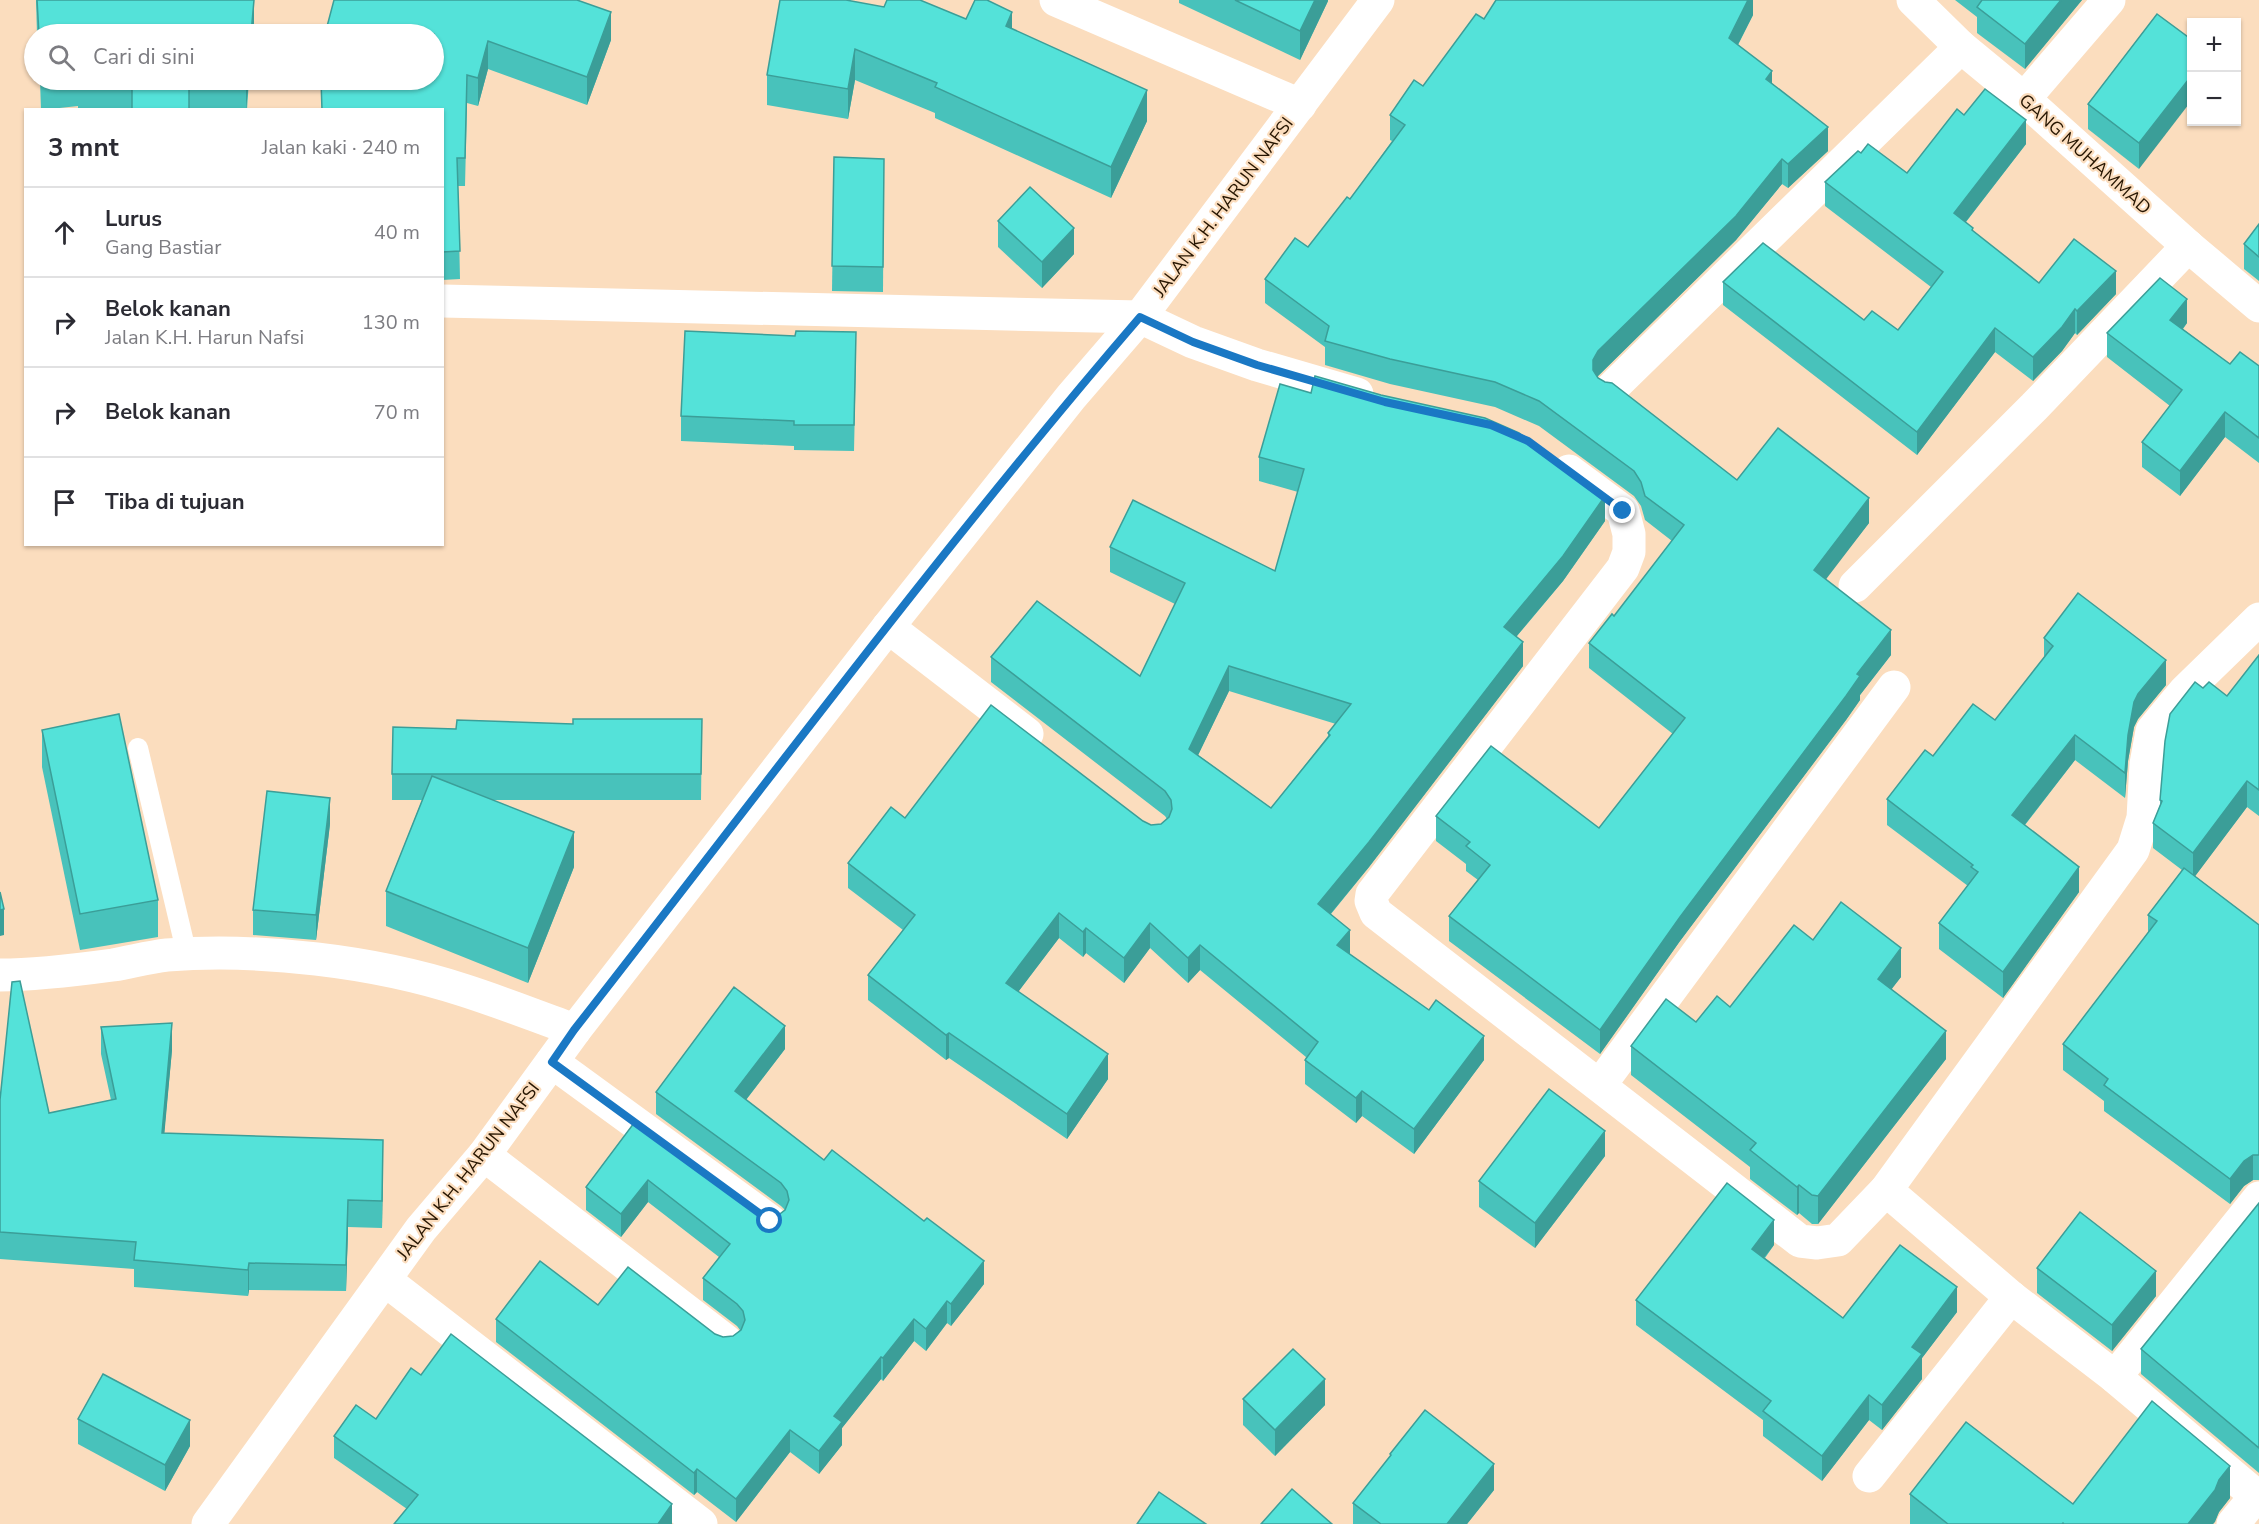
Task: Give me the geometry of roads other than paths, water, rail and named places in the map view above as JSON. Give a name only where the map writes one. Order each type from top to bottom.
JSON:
[{"type":"street","points":[[1056,0],[1300,105]]},
{"type":"street","name":"JALAN K.H. HARUN NAFSI","points":[[208,1524],[421,1230],[484,1155],[574,1030],[888,627],[1071,397],[1140,317],[1378,0]]},
{"type":"street","name":"GANG MUHAMMAD","points":[[1913,0],[1961,47],[2024,99],[2188,246],[2259,306]]},
{"type":"street","points":[[2024,99],[2109,0]]},
{"type":"street","points":[[1611,389],[1961,47]]},
{"type":"street","points":[[1855,586],[2034,407],[2188,246]]},
{"type":"street","points":[[444,301],[1140,317],[1193,342],[1257,365],[1385,402]]},
{"type":"street","points":[[1547,455],[1623,511],[1629,534],[1629,552],[1623,568],[1372,894],[1371,902],[1377,913],[1800,1241],[1817,1243],[1838,1240],[1886,1190],[2133,850],[2143,818],[2146,764],[2152,731],[2185,691],[2259,619]]},
{"type":"street","points":[[888,627],[1050,751]]},
{"type":"street","points":[[1600,1085],[1894,687]]},
{"type":"street","points":[[0,975],[111,965],[166,955],[287,956],[379,969],[462,989],[574,1030]]},
{"type":"street","points":[[552,1062],[770,1221]]},
{"type":"street","points":[[484,1155],[726,1341]]},
{"type":"street","points":[[1886,1190],[2011,1297],[2115,1377],[2258,1497],[2233,1524]]},
{"type":"street","points":[[2115,1377],[2259,1198]]},
{"type":"street","points":[[385,1280],[699,1523]]},
{"type":"street","points":[[1869,1476],[2011,1297]]},
{"type":"lane","points":[[138,748],[187,955]]}]
